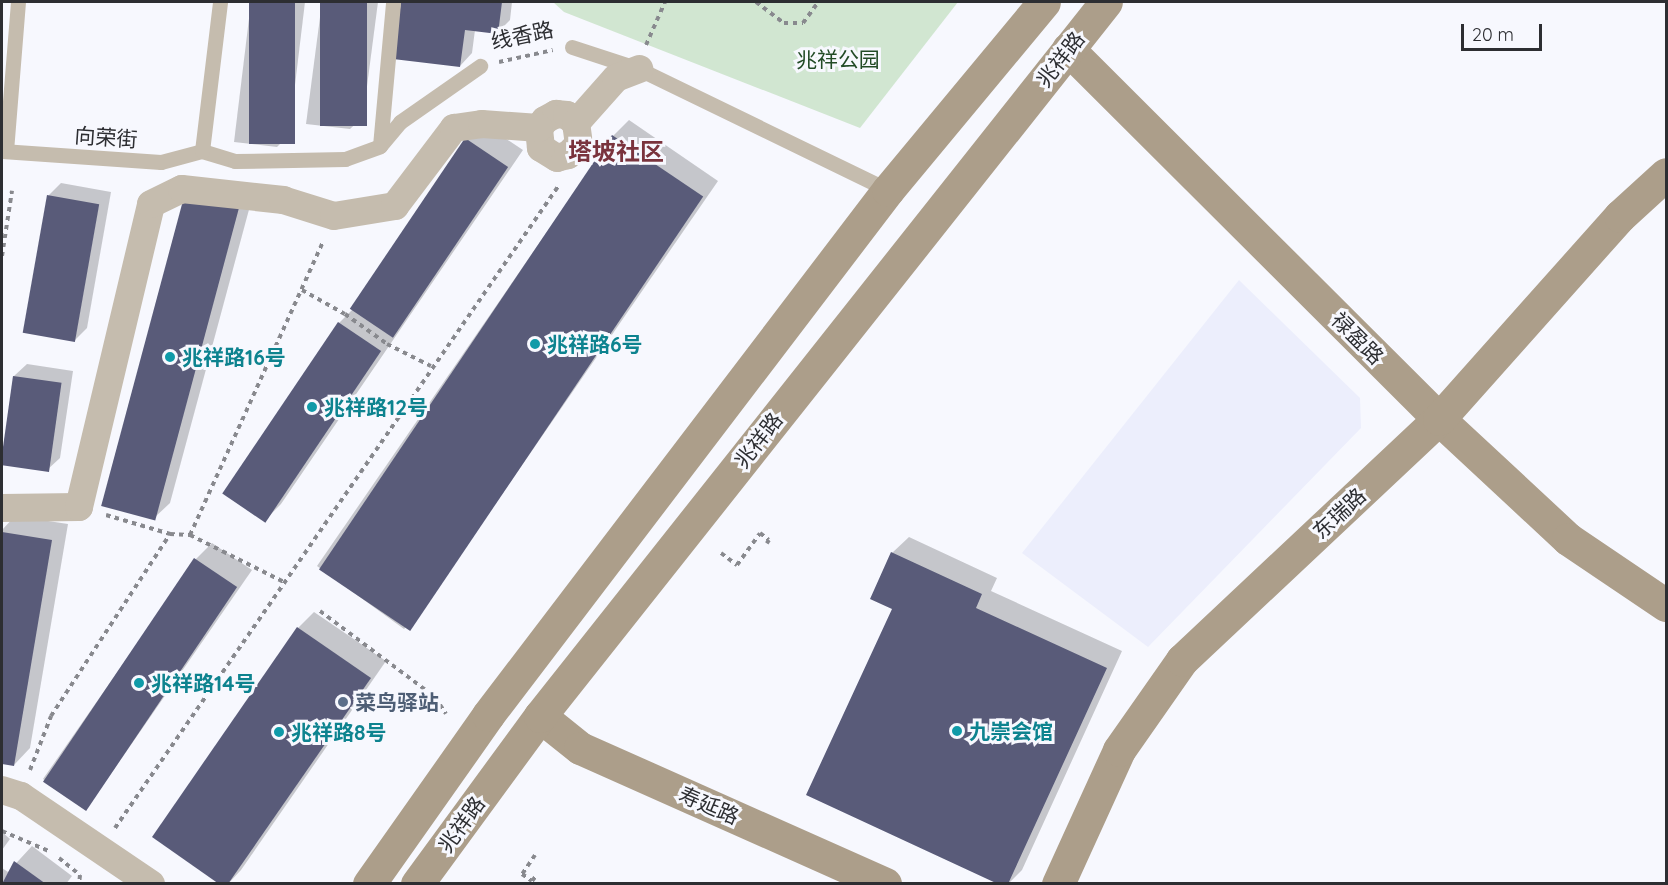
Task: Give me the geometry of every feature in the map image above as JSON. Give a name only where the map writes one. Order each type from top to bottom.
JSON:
[{"type":"main road","name":"兆祥路","points":[[369,884],[488,715],[888,190],[1044,2]]},
{"type":"main road","name":"兆祥路","points":[[417,884],[540,716],[1106,2]]},
{"type":"main road","name":"禄盈路","points":[[1068,49],[1439,419],[1568,539],[1666,605]]},
{"type":"main road","name":"东瑞路","points":[[1058,884],[1119,750],[1182,660],[1439,419],[1620,216],[1666,174]]},
{"type":"main road","name":"寿延路","points":[[540,716],[580,748],[885,884]]},
{"type":"street","points":[[2,508],[79,507],[151,204],[182,189],[283,200],[334,216],[395,206],[454,128],[482,124],[539,128],[556,114],[567,116],[576,123],[616,78],[639,69]]},
{"type":"street","points":[[11,793],[101,848],[151,884]]},
{"type":"lane","name":"向荣街","points":[[18,2],[4,151],[161,162],[202,151]]},
{"type":"lane","points":[[202,151],[220,2]]},
{"type":"lane","points":[[380,146],[393,2]]},
{"type":"lane","name":"线香路","points":[[572,46],[639,69],[888,190]]},
{"type":"lane","name":"线香路","points":[[202,151],[235,161],[345,159],[380,146],[415,110],[480,66]]},
{"type":"path","points":[[639,69],[665,2]]},
{"type":"path","points":[[756,2],[784,23],[803,23],[818,2]]},
{"type":"path","name":"线香路","points":[[480,66],[572,46]]},
{"type":"path","points":[[101,848],[286,583],[431,366],[564,177]]},
{"type":"path","points":[[2,256],[12,190]]},
{"type":"path","points":[[189,535],[334,216]]},
{"type":"path","points":[[302,290],[345,314],[387,344],[431,366]]},
{"type":"path","points":[[79,507],[170,534],[189,535],[286,583]]},
{"type":"path","points":[[721,553],[737,565],[760,533],[769,540],[767,543]]},
{"type":"path","points":[[11,793],[51,716],[170,534]]},
{"type":"path","points":[[321,611],[435,697],[446,714]]},
{"type":"path","points":[[2,831],[54,854],[80,875],[79,884]]},
{"type":"path","points":[[535,855],[522,874],[532,881],[536,876]]},
{"type":"shaded area","points":[[1239,280],[1360,398],[1361,428],[1148,647],[1022,553]]},
{"type":"green space","name":"兆祥公园","points":[[553,2],[958,2],[860,128],[564,12]]},
{"type":"building","points":[[249,2],[295,2],[295,144],[249,144]]},
{"type":"building","points":[[320,2],[367,2],[367,126],[320,126]]},
{"type":"building","points":[[401,2],[502,2],[498,34],[465,30],[460,67],[393,59]]},
{"type":"building","name":"兆祥路6号","points":[[612,135],[703,197],[410,631],[319,569]]},
{"type":"building","points":[[465,138],[508,167],[393,338],[350,309]]},
{"type":"building","name":"兆祥路16号","points":[[185,193],[239,207],[155,520],[101,506]]},
{"type":"building","points":[[47,195],[99,204],[75,342],[23,333]]},
{"type":"building","name":"兆祥路12号","points":[[338,322],[381,351],[265,523],[222,494]]},
{"type":"building","points":[[13,376],[62,383],[49,472],[2,465]]},
{"type":"building","points":[[2,532],[52,540],[14,766],[2,764]]},
{"type":"building","name":"九崇会馆","points":[[891,552],[982,594],[976,608],[1107,668],[1008,884],[998,884],[806,795],[892,609],[870,599]]},
{"type":"building","name":"兆祥路14号","points":[[194,558],[237,587],[86,811],[43,782]]},
{"type":"building","name":"兆祥路8号","points":[[297,627],[371,678],[228,884],[219,884],[152,837]]},
{"type":"building","points":[[14,861],[46,884],[2,884]]},
{"type":"place","name":"兆祥路6号","points":[[535,344]]},
{"type":"place","name":"兆祥路16号","points":[[170,357]]},
{"type":"place","name":"兆祥路12号","points":[[312,407]]},
{"type":"place","name":"兆祥路14号","points":[[139,683]]},
{"type":"place","name":"菜鸟驿站","points":[[343,702]]},
{"type":"place","name":"九崇会馆","points":[[957,731]]},
{"type":"place","name":"兆祥路8号","points":[[279,732]]},
{"type":"district","name":"塔坡社区","points":[[616,152]]}]
